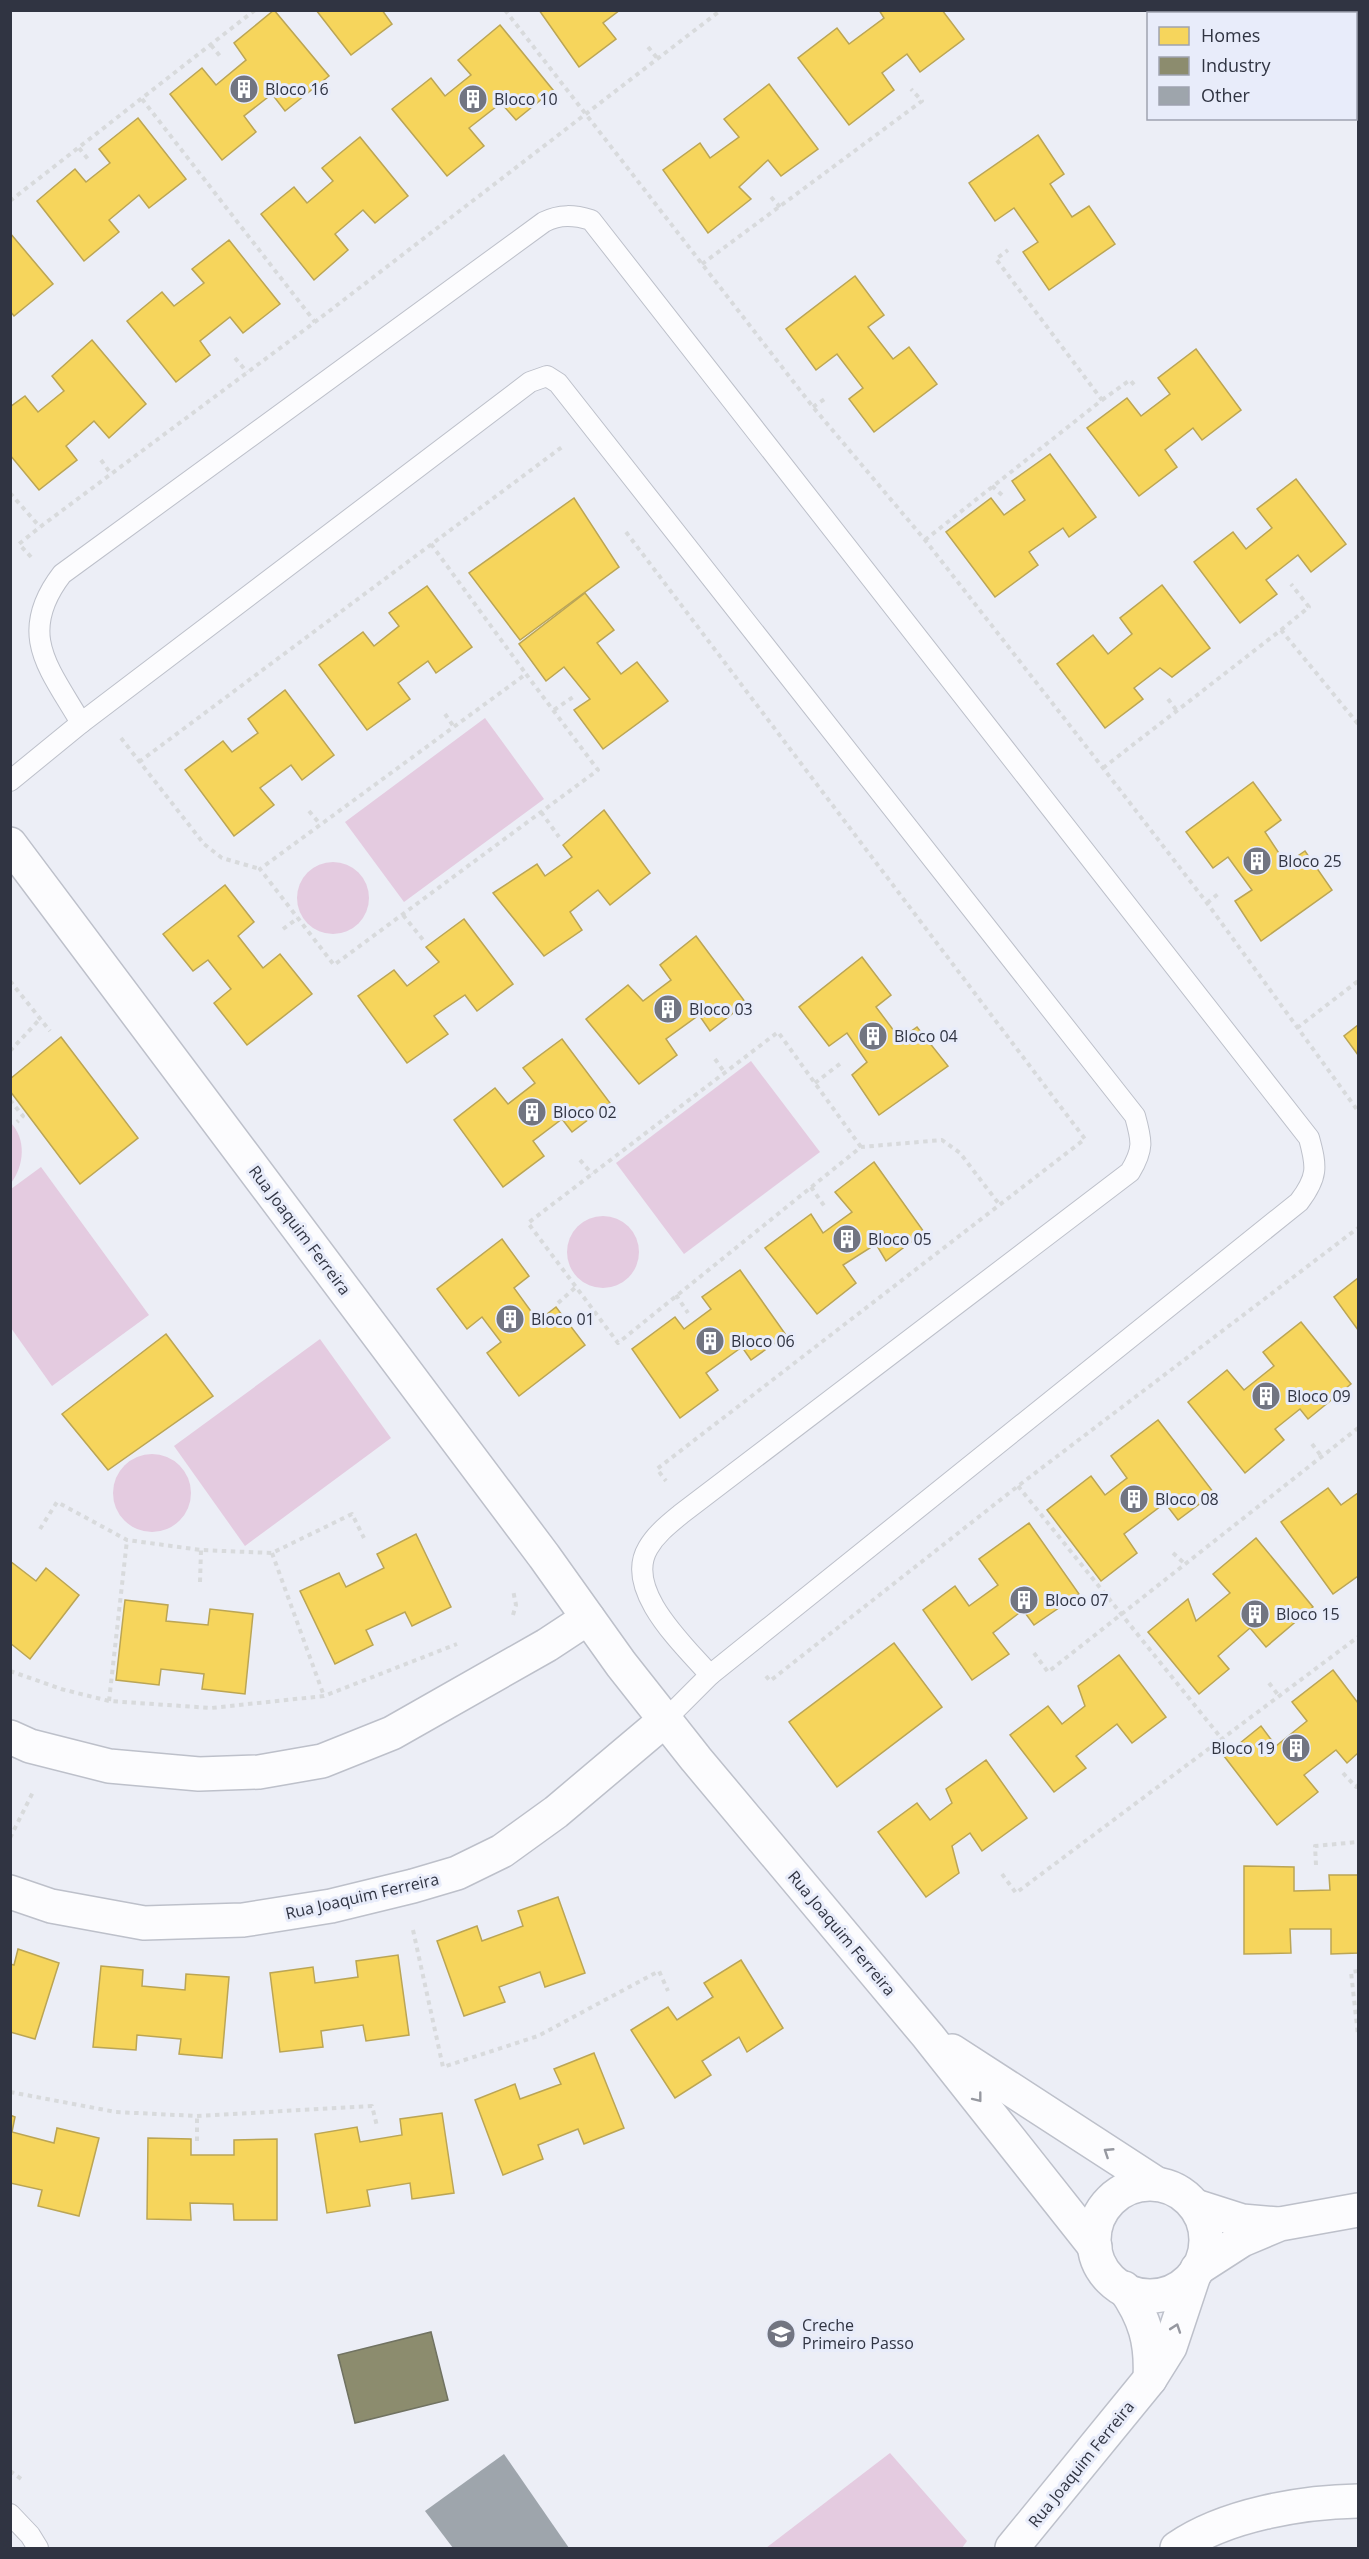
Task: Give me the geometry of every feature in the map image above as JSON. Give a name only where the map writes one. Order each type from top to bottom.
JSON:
[{"type":"street","name":"Rua Joaquim Ferreira","points":[[10,844],[665,1720],[928,2036],[1095,2247],[1105,2272],[1116,2284],[1131,2293],[1148,2296],[1165,2294],[1180,2286],[1195,2272],[1242,2240],[1280,2224],[1359,2210]]},
{"type":"street","points":[[10,1737],[30,1746],[109,1766],[199,1774],[259,1772],[322,1761],[392,1733],[547,1645],[588,1618]]},
{"type":"street","name":"Rua Joaquim Ferreira","points":[[10,1892],[51,1906],[155,1923],[243,1920],[332,1906],[413,1886],[457,1873],[502,1851],[556,1812],[665,1720]]},
{"type":"street","name":"Rua Joaquim Ferreira","points":[[928,2036],[1157,2184],[1172,2188],[1195,2206],[1242,2221],[1280,2224]]},
{"type":"street","points":[[1095,2247],[1094,2237],[1098,2219],[1107,2203],[1121,2192],[1138,2185],[1157,2184]]},
{"type":"street","name":"Rua Joaquim Ferreira","points":[[1012,2548],[1150,2379],[1170,2347],[1195,2272],[1203,2259],[1206,2241],[1203,2223],[1195,2206]]},
{"type":"street","name":"Rua Joaquim Ferreira","points":[[1124,2288],[1142,2319],[1152,2351],[1150,2379]]},
{"type":"street","points":[[1177,2548],[1223,2524],[1281,2510],[1359,2501]]},
{"type":"lane","points":[[81,723],[42,653],[38,626],[48,592],[62,574],[544,222],[555,216],[575,215],[591,220],[1309,1138],[1317,1164],[1311,1186],[1299,1202],[710,1675],[665,1720]]},
{"type":"lane","points":[[10,781],[81,723],[530,382],[547,376],[558,383],[1135,1116],[1142,1140],[1140,1156],[1130,1172],[690,1506],[658,1535],[647,1550],[643,1567],[644,1584],[651,1602],[671,1630],[710,1675]]},
{"type":"lane","points":[[10,2514],[30,2535],[38,2548]]},
{"type":"path","points":[[10,201],[255,10]]},
{"type":"path","points":[[505,10],[813,407],[925,540],[1103,768],[1207,903],[1359,1111]]},
{"type":"path","points":[[10,493],[40,527],[315,322],[721,10]]},
{"type":"path","points":[[211,45],[220,56]]},
{"type":"path","points":[[648,47],[658,59]]},
{"type":"path","points":[[702,264],[922,101],[911,89]]},
{"type":"path","points":[[142,99],[315,322]]},
{"type":"path","points":[[79,148],[88,159]]},
{"type":"path","points":[[771,197],[780,207]]},
{"type":"path","points":[[1008,250],[996,259],[1102,400]]},
{"type":"path","points":[[235,358],[247,372]]},
{"type":"path","points":[[925,540],[1102,400],[1130,380],[1137,388]]},
{"type":"path","points":[[813,407],[826,398]]},
{"type":"path","points":[[139,762],[562,447],[569,457]]},
{"type":"path","points":[[101,460],[111,474]]},
{"type":"path","points":[[992,486],[1003,496]]},
{"type":"path","points":[[619,523],[1085,1139],[657,1469],[671,1488]]},
{"type":"path","points":[[119,736],[204,844],[222,858],[260,869],[334,965],[598,770],[431,544]]},
{"type":"path","points":[[1103,768],[1309,607],[1291,584]]},
{"type":"path","points":[[1281,630],[1359,724]]},
{"type":"path","points":[[260,869],[526,674]]},
{"type":"path","points":[[554,710],[573,697]]},
{"type":"path","points":[[1168,699],[1177,711]]},
{"type":"path","points":[[445,714],[454,727]]},
{"type":"path","points":[[309,811],[320,824]]},
{"type":"path","points":[[541,812],[559,837]]},
{"type":"path","points":[[1207,903],[1218,894]]},
{"type":"path","points":[[403,915],[424,941]]},
{"type":"path","points":[[283,929],[298,918]]},
{"type":"path","points":[[10,981],[50,1031]]},
{"type":"path","points":[[1297,1028],[1359,981]]},
{"type":"path","points":[[10,1051],[40,1019]]},
{"type":"path","points":[[861,1148],[778,1032],[528,1223],[618,1342],[861,1148],[942,1140],[960,1153],[999,1204]]},
{"type":"path","points":[[715,1059],[725,1073]]},
{"type":"path","points":[[815,1083],[841,1063]]},
{"type":"path","points":[[10,1100],[23,1116],[17,1122]]},
{"type":"path","points":[[580,1160],[592,1174]]},
{"type":"path","points":[[811,1187],[825,1207]]},
{"type":"path","points":[[764,1673],[770,1681],[1018,1486],[1359,1228]]},
{"type":"path","points":[[558,1303],[576,1287]]},
{"type":"path","points":[[676,1295],[688,1313]]},
{"type":"path","points":[[1034,1653],[1048,1672],[1359,1428]]},
{"type":"path","points":[[1312,1444],[1322,1456]]},
{"type":"path","points":[[1018,1486],[1222,1739]]},
{"type":"path","points":[[40,1529],[57,1502],[127,1540],[201,1551],[272,1552],[352,1514],[364,1538]]},
{"type":"path","points":[[109,1701],[127,1540]]},
{"type":"path","points":[[200,1582],[201,1551]]},
{"type":"path","points":[[272,1552],[324,1696]]},
{"type":"path","points":[[1173,1553],[1185,1564]]},
{"type":"path","points":[[1002,1874],[1016,1893],[1359,1637]]},
{"type":"path","points":[[10,1671],[61,1689],[109,1701],[211,1708],[324,1696],[466,1641]]},
{"type":"path","points":[[1269,1683],[1279,1696]]},
{"type":"path","points":[[1343,1773],[1356,1787],[1359,1785]]},
{"type":"path","points":[[10,1838],[38,1782]]},
{"type":"path","points":[[1316,1865],[1315,1846],[1359,1842]]},
{"type":"path","points":[[412,1926],[443,2067],[538,2036],[659,1971],[668,1991]]},
{"type":"path","points":[[1359,1971],[1351,1972],[1359,2035]]},
{"type":"path","points":[[10,2092],[116,2112],[198,2116],[372,2106],[377,2126]]},
{"type":"path","points":[[197,2141],[198,2116]]},
{"type":"shaded area","points":[[485,718],[544,799],[404,902],[345,822]]},
{"type":"shaded area","points":[[333,862],[353,868],[363,878],[369,898],[363,918],[353,928],[333,934],[313,928],[303,918],[297,898],[303,878],[313,868]]},
{"type":"shaded area","points":[[751,1061],[820,1152],[684,1254],[616,1163]]},
{"type":"shaded area","points":[[10,1122],[19,1136],[22,1152],[19,1169],[11,1183]]},
{"type":"shaded area","points":[[41,1167],[149,1315],[52,1386],[11,1328],[11,1189]]},
{"type":"shaded area","points":[[603,1216],[623,1222],[633,1232],[639,1252],[633,1272],[623,1282],[603,1288],[583,1282],[573,1272],[567,1252],[573,1232],[583,1222]]},
{"type":"shaded area","points":[[320,1339],[391,1438],[245,1546],[174,1446]]},
{"type":"shaded area","points":[[152,1454],[167,1457],[180,1465],[188,1478],[191,1493],[188,1508],[180,1521],[167,1529],[152,1532],[137,1529],[124,1521],[116,1508],[113,1493],[116,1478],[124,1465],[137,1457]]},
{"type":"shaded area","points":[[890,2453],[967,2541],[962,2548],[766,2548]]},
{"type":"building: Homes","name":"Bloco 16","points":[[274,10],[329,76],[285,111],[272,94],[244,116],[256,132],[222,160],[170,94],[202,68],[216,85],[246,60],[234,43]]},
{"type":"building: Homes","points":[[316,10],[382,10],[392,24],[351,55]]},
{"type":"building: Homes","points":[[539,10],[620,10],[603,23],[616,39],[579,67]]},
{"type":"building: Homes","points":[[879,10],[942,10],[964,39],[920,72],[907,54],[882,73],[894,90],[849,125],[798,58],[837,28],[849,44],[884,18]]},
{"type":"building: Homes","name":"Bloco 10","points":[[500,25],[553,90],[516,120],[501,103],[469,128],[484,146],[447,176],[392,109],[431,78],[445,96],[471,75],[458,60]]},
{"type":"building: Homes","points":[[769,84],[818,149],[781,176],[768,160],[739,187],[751,199],[708,233],[663,170],[700,143],[710,158],[739,137],[724,119]]},
{"type":"building: Homes","points":[[138,118],[186,179],[149,208],[139,195],[109,220],[119,232],[84,261],[37,201],[75,169],[86,182],[110,163],[99,149]]},
{"type":"building: Homes","points":[[1038,135],[1064,174],[1050,184],[1072,217],[1089,206],[1115,244],[1049,290],[1023,252],[1038,242],[1014,208],[995,221],[969,183]]},
{"type":"building: Homes","points":[[360,137],[408,196],[375,223],[363,210],[335,234],[348,250],[314,280],[261,214],[294,187],[307,203],[333,181],[322,168]]},
{"type":"building: Homes","points":[[10,233],[53,284],[14,316],[10,311]]},
{"type":"building: Homes","points":[[229,240],[280,304],[243,333],[230,317],[200,341],[210,355],[176,382],[127,321],[162,292],[174,306],[204,283],[192,269]]},
{"type":"building: Homes","points":[[855,276],[884,315],[868,327],[893,359],[909,347],[937,384],[874,432],[849,399],[863,388],[837,354],[816,370],[786,329]]},
{"type":"building: Homes","points":[[92,340],[146,404],[109,438],[94,421],[66,446],[77,460],[39,490],[10,455],[10,407],[25,396],[38,412],[64,391],[52,376]]},
{"type":"building: Homes","points":[[1196,349],[1241,410],[1202,440],[1193,428],[1165,450],[1177,467],[1139,496],[1087,428],[1127,398],[1141,416],[1170,394],[1158,378]]},
{"type":"building: Homes","points":[[1050,454],[1096,517],[1069,537],[1063,528],[1029,552],[1038,565],[995,597],[946,532],[991,498],[1004,515],[1025,500],[1012,481]]},
{"type":"building: Homes","points":[[1296,479],[1346,544],[1311,572],[1298,555],[1266,580],[1277,594],[1240,623],[1194,562],[1233,532],[1246,549],[1272,528],[1257,509]]},
{"type":"building: Homes","points":[[574,498],[619,567],[520,640],[469,573]]},
{"type":"building: Homes","points":[[1162,585],[1210,648],[1172,677],[1160,668],[1134,688],[1143,699],[1105,728],[1057,664],[1093,635],[1108,654],[1132,634],[1120,618]]},
{"type":"building: Homes","points":[[427,586],[472,647],[436,673],[428,661],[398,683],[410,699],[367,730],[319,665],[363,632],[374,646],[399,626],[389,613]]},
{"type":"building: Homes","points":[[585,593],[614,630],[597,643],[621,674],[637,662],[668,701],[603,749],[574,710],[590,699],[564,667],[546,681],[519,644]]},
{"type":"building: Homes","points":[[285,690],[334,755],[302,780],[291,765],[260,788],[274,805],[234,836],[185,770],[223,741],[232,752],[258,733],[248,719]]},
{"type":"building: Homes","name":"Bloco 25","points":[[1253,782],[1281,820],[1265,832],[1286,864],[1305,851],[1332,890],[1261,941],[1235,901],[1252,890],[1228,857],[1213,868],[1186,832]]},
{"type":"building: Homes","points":[[604,810],[650,873],[610,905],[598,890],[570,912],[582,930],[544,956],[493,893],[537,864],[545,876],[572,857],[563,845]]},
{"type":"building: Homes","points":[[225,885],[254,922],[238,936],[263,968],[280,954],[312,994],[247,1045],[214,1003],[231,989],[208,960],[193,971],[163,934]]},
{"type":"building: Homes","points":[[464,919],[513,984],[477,1011],[465,995],[434,1016],[448,1034],[407,1063],[358,996],[394,970],[407,986],[439,962],[426,947]]},
{"type":"building: Homes","name":"Bloco 03","points":[[696,936],[746,1003],[710,1031],[699,1015],[666,1039],[677,1055],[639,1084],[586,1019],[628,985],[643,1001],[671,980],[660,965]]},
{"type":"building: Homes","name":"Bloco 04","points":[[862,957],[891,995],[876,1007],[900,1039],[917,1027],[948,1066],[879,1115],[852,1075],[867,1062],[847,1033],[829,1046],[799,1007]]},
{"type":"building: Homes","points":[[1358,1025],[1358,1055],[1344,1036]]},
{"type":"building: Homes","points":[[61,1037],[138,1138],[80,1184],[10,1091],[10,1079]]},
{"type":"building: Homes","name":"Bloco 02","points":[[562,1039],[610,1103],[572,1132],[562,1119],[533,1141],[544,1156],[503,1187],[454,1120],[495,1088],[508,1104],[535,1083],[523,1068]]},
{"type":"building: Homes","name":"Bloco 05","points":[[874,1162],[924,1232],[886,1261],[876,1244],[843,1265],[856,1283],[817,1314],[765,1248],[811,1214],[823,1233],[852,1212],[835,1192]]},
{"type":"building: Homes","name":"Bloco 01","points":[[502,1239],[529,1276],[514,1288],[538,1321],[556,1307],[585,1345],[519,1396],[487,1353],[501,1342],[482,1317],[467,1329],[437,1289]]},
{"type":"building: Homes","name":"Bloco 06","points":[[740,1270],[786,1335],[751,1360],[742,1347],[706,1373],[718,1390],[680,1418],[632,1349],[675,1317],[684,1329],[711,1309],[702,1297]]},
{"type":"building: Homes","points":[[1358,1278],[1358,1330],[1334,1297]]},
{"type":"building: Homes","name":"Bloco 09","points":[[1301,1322],[1351,1384],[1308,1419],[1300,1409],[1275,1429],[1284,1440],[1245,1473],[1188,1402],[1227,1370],[1244,1390],[1274,1366],[1263,1352]]},
{"type":"building: Homes","points":[[166,1334],[213,1396],[108,1470],[62,1414]]},
{"type":"building: Homes","name":"Bloco 08","points":[[1158,1420],[1214,1493],[1178,1520],[1165,1503],[1124,1534],[1137,1553],[1101,1581],[1047,1510],[1091,1476],[1105,1495],[1127,1478],[1111,1456]]},
{"type":"building: Homes","points":[[1328,1488],[1341,1505],[1358,1493],[1358,1576],[1333,1594],[1281,1522]]},
{"type":"building: Homes","name":"Bloco 07","points":[[1029,1523],[1079,1594],[1034,1625],[1023,1610],[993,1633],[1009,1654],[972,1680],[923,1610],[955,1586],[969,1606],[998,1585],[979,1559]]},
{"type":"building: Homes","points":[[416,1534],[451,1607],[412,1626],[405,1612],[366,1630],[373,1645],[335,1664],[300,1591],[339,1573],[346,1587],[384,1568],[377,1554]]},
{"type":"building: Homes","name":"Bloco 15","points":[[1256,1538],[1313,1607],[1266,1647],[1250,1628],[1218,1656],[1229,1669],[1199,1694],[1148,1632],[1188,1599],[1196,1621],[1230,1593],[1213,1574]]},
{"type":"building: Homes","points":[[10,1561],[36,1581],[46,1568],[79,1595],[30,1659],[10,1643]]},
{"type":"building: Homes","points":[[125,1600],[168,1605],[166,1621],[208,1625],[210,1609],[253,1614],[245,1694],[202,1689],[204,1674],[161,1669],[159,1685],[116,1680]]},
{"type":"building: Homes","points":[[894,1643],[942,1707],[837,1787],[789,1722]]},
{"type":"building: Homes","points":[[1119,1655],[1166,1717],[1132,1743],[1117,1724],[1076,1756],[1086,1768],[1054,1792],[1010,1735],[1048,1706],[1062,1724],[1085,1706],[1078,1686]]},
{"type":"building: Homes","name":"Bloco 19","points":[[1333,1670],[1358,1703],[1358,1753],[1347,1763],[1336,1750],[1304,1775],[1318,1792],[1277,1825],[1224,1756],[1261,1726],[1276,1746],[1307,1721],[1292,1702]]},
{"type":"building: Homes","points":[[986,1760],[1027,1818],[982,1851],[970,1833],[952,1846],[959,1873],[926,1897],[878,1832],[917,1803],[930,1820],[952,1803],[946,1789]]},
{"type":"building: Homes","points":[[1244,1866],[1294,1867],[1294,1891],[1330,1890],[1329,1875],[1358,1875],[1358,1953],[1331,1954],[1331,1929],[1290,1929],[1291,1953],[1244,1954]]},
{"type":"building: Homes","points":[[558,1897],[585,1973],[545,1987],[540,1972],[499,1987],[505,2002],[464,2016],[437,1941],[477,1926],[482,1941],[523,1926],[518,1911]]},
{"type":"building: Homes","points":[[18,1949],[59,1963],[35,2039],[10,2032],[10,1964],[14,1965]]},
{"type":"building: Homes","points":[[398,1955],[409,2035],[366,2041],[363,2025],[321,2031],[323,2047],[280,2052],[270,1973],[313,1967],[315,1983],[358,1977],[356,1961]]},
{"type":"building: Homes","points":[[741,1960],[783,2028],[747,2052],[739,2037],[702,2061],[711,2075],[675,2098],[631,2030],[668,2007],[677,2020],[713,1997],[704,1983]]},
{"type":"building: Homes","points":[[101,1966],[143,1970],[142,1986],[185,1990],[186,1974],[229,1977],[222,2058],[179,2054],[181,2039],[137,2035],[136,2050],[93,2047]]},
{"type":"building: Homes","points":[[594,2053],[624,2128],[584,2144],[578,2129],[538,2145],[543,2159],[503,2175],[475,2100],[515,2084],[520,2099],[561,2084],[554,2069]]},
{"type":"building: Homes","points":[[442,2113],[454,2193],[412,2199],[410,2183],[367,2190],[370,2206],[327,2213],[315,2134],[357,2127],[360,2142],[402,2135],[400,2119]]},
{"type":"building: Homes","points":[[10,2115],[15,2117],[12,2132],[54,2143],[57,2128],[99,2138],[79,2216],[38,2206],[42,2190],[10,2183]]},
{"type":"building: Homes","points":[[148,2138],[191,2139],[191,2155],[234,2155],[234,2140],[277,2139],[277,2220],[234,2220],[233,2204],[190,2203],[191,2220],[147,2219]]},
{"type":"building: Industry","points":[[431,2332],[448,2400],[355,2423],[338,2355]]},
{"type":"building: Other","points":[[504,2454],[569,2548],[453,2548],[425,2511]]},
{"type":"place","name":"Bloco 16","points":[[244,89]]},
{"type":"place","name":"Bloco 10","points":[[473,99]]},
{"type":"place","name":"Bloco 25","points":[[1257,861]]},
{"type":"place","name":"Bloco 03","points":[[668,1009]]},
{"type":"place","name":"Bloco 04","points":[[873,1036]]},
{"type":"place","name":"Bloco 02","points":[[532,1112]]},
{"type":"place","name":"Bloco 05","points":[[847,1239]]},
{"type":"place","name":"Bloco 01","points":[[510,1319]]},
{"type":"place","name":"Bloco 06","points":[[710,1341]]},
{"type":"place","name":"Bloco 09","points":[[1266,1396]]},
{"type":"place","name":"Bloco 08","points":[[1134,1499]]},
{"type":"place","name":"Bloco 07","points":[[1024,1600]]},
{"type":"place","name":"Bloco 15","points":[[1255,1614]]},
{"type":"place","name":"Bloco 19","points":[[1296,1748]]},
{"type":"place","name":"Creche Primeiro Passo","points":[[781,2334]]}]
